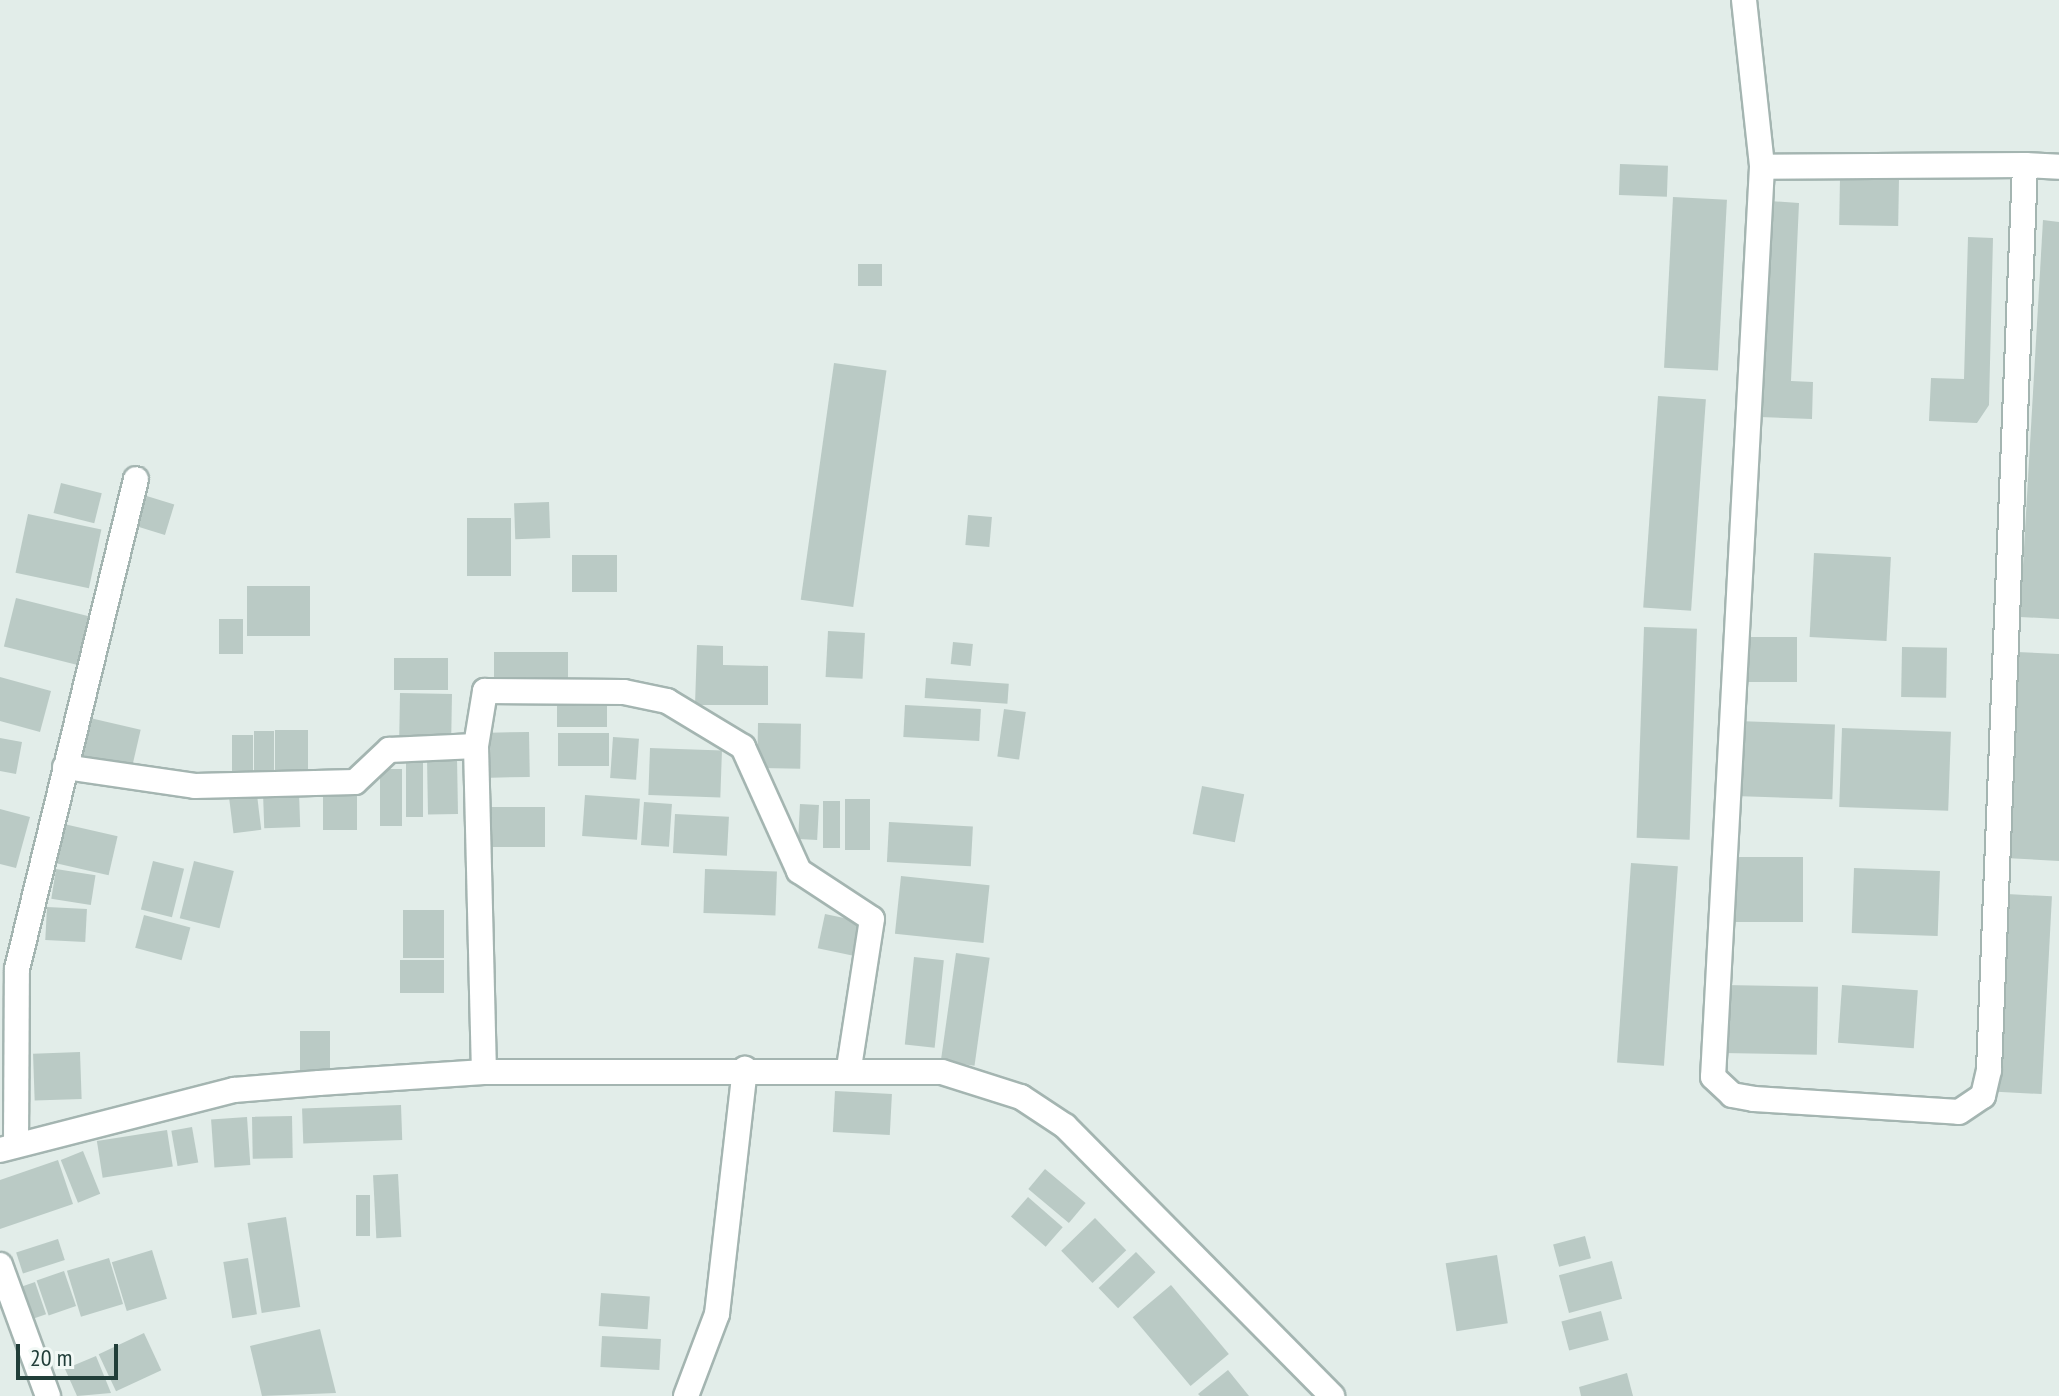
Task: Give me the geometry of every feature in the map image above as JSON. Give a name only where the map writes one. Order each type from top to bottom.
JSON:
[{"type":"street","points":[[1744,0],[1762,167],[1713,1077],[1732,1095],[1959,1112],[1983,1096],[1989,1070],[2025,165]]},
{"type":"street","points":[[1762,167],[2059,167]]},
{"type":"street","points":[[136,479],[17,969],[8,1147],[234,1090],[484,1072],[849,1068],[942,1072],[988,1083],[1065,1126],[1332,1396]]},
{"type":"street","points":[[484,1072],[476,746],[479,698],[489,691],[647,695],[724,730],[753,761],[799,871],[872,919],[849,1068]]},
{"type":"street","points":[[65,767],[195,786],[355,782],[389,750],[476,746]]},
{"type":"street","points":[[686,1396],[717,1314],[745,1069]]},
{"type":"street","points":[[0,1265],[48,1396]]},
{"type":"building","points":[[1620,164],[1668,166],[1667,197],[1619,195]]},
{"type":"building","points":[[1840,178],[1899,179],[1898,226],[1839,225]]},
{"type":"building","points":[[1673,197],[1727,200],[1718,371],[1664,368]]},
{"type":"building","points":[[1769,201],[1799,203],[1791,381],[1813,382],[1812,419],[1760,417]]},
{"type":"building","points":[[2043,220],[2059,222],[2059,619],[2020,617]]},
{"type":"building","points":[[1968,237],[1993,238],[1989,405],[1977,423],[1929,421],[1931,378],[1964,379]]},
{"type":"building","points":[[858,264],[882,264],[882,286],[858,286]]},
{"type":"building","points":[[834,363],[886,370],[853,607],[801,600]]},
{"type":"building","points":[[1658,396],[1706,399],[1691,611],[1643,607]]},
{"type":"building","points":[[61,483],[102,493],[94,523],[54,513]]},
{"type":"building","points":[[137,493],[174,504],[165,535],[128,524]]},
{"type":"building","points":[[549,502],[550,538],[515,539],[514,503]]},
{"type":"building","points":[[28,514],[101,530],[89,588],[16,573]]},
{"type":"building","points":[[968,515],[992,517],[989,547],[965,545]]},
{"type":"building","points":[[467,518],[511,518],[511,576],[467,576]]},
{"type":"building","points":[[1814,553],[1891,557],[1886,641],[1810,637]]},
{"type":"building","points":[[572,555],[617,555],[617,592],[572,592]]},
{"type":"building","points":[[247,586],[310,586],[310,636],[247,636]]},
{"type":"building","points":[[16,598],[91,617],[79,665],[4,647]]},
{"type":"building","points":[[219,619],[243,619],[243,654],[219,654]]},
{"type":"building","points":[[1644,627],[1697,629],[1690,840],[1637,838]]},
{"type":"building","points":[[828,631],[865,633],[863,679],[826,677]]},
{"type":"building","points":[[1746,637],[1797,637],[1797,682],[1746,682]]},
{"type":"building","points":[[953,642],[973,644],[971,666],[951,664]]},
{"type":"building","points":[[697,645],[723,646],[723,665],[768,666],[768,705],[695,705]]},
{"type":"building","points":[[1902,647],[1947,648],[1946,698],[1901,697]]},
{"type":"building","points":[[494,652],[568,652],[568,686],[494,686]]},
{"type":"building","points":[[2017,652],[2059,654],[2059,861],[2005,858]]},
{"type":"building","points":[[394,658],[448,658],[448,690],[394,690]]},
{"type":"building","points":[[0,677],[51,691],[40,732],[0,721]]},
{"type":"building","points":[[926,678],[1009,684],[1007,704],[925,698]]},
{"type":"building","points":[[400,693],[452,694],[451,743],[399,742]]},
{"type":"building","points":[[557,704],[607,704],[607,727],[557,727]]},
{"type":"building","points":[[905,705],[981,709],[979,741],[903,737]]},
{"type":"building","points":[[1004,709],[1026,712],[1019,760],[997,757]]},
{"type":"building","points":[[90,718],[141,730],[132,767],[81,755]]},
{"type":"building","points":[[1737,721],[1835,724],[1832,799],[1734,796]]},
{"type":"building","points":[[758,723],[801,724],[800,769],[757,768]]},
{"type":"building","points":[[1842,728],[1951,732],[1948,811],[1839,807]]},
{"type":"building","points":[[275,730],[308,730],[308,772],[275,772]]},
{"type":"building","points":[[254,731],[274,731],[274,771],[254,771]]},
{"type":"building","points":[[529,732],[530,777],[491,778],[490,733]]},
{"type":"building","points":[[558,733],[609,733],[609,766],[558,766]]},
{"type":"building","points":[[232,735],[253,735],[253,775],[232,775]]},
{"type":"building","points":[[613,737],[639,739],[636,780],[610,778]]},
{"type":"building","points":[[0,738],[22,742],[16,774],[0,771]]},
{"type":"building","points":[[650,748],[722,751],[720,797],[648,795]]},
{"type":"building","points":[[457,757],[458,814],[428,815],[427,758]]},
{"type":"building","points":[[406,760],[423,760],[423,817],[406,817]]},
{"type":"building","points":[[380,769],[402,769],[402,826],[380,826]]},
{"type":"building","points":[[1202,786],[1244,794],[1235,842],[1193,834]]},
{"type":"building","points":[[299,792],[300,827],[264,828],[263,793]]},
{"type":"building","points":[[257,795],[261,830],[233,833],[229,798]]},
{"type":"building","points":[[323,795],[357,795],[357,830],[323,830]]},
{"type":"building","points":[[585,795],[640,799],[637,840],[582,836]]},
{"type":"building","points":[[845,799],[870,799],[870,850],[845,850]]},
{"type":"building","points":[[823,801],[840,801],[840,848],[823,848]]},
{"type":"building","points":[[644,802],[672,804],[669,847],[641,845]]},
{"type":"building","points":[[800,804],[819,805],[817,840],[798,839]]},
{"type":"building","points":[[488,807],[545,807],[545,847],[488,847]]},
{"type":"building","points":[[0,809],[30,817],[16,868],[0,864]]},
{"type":"building","points":[[675,814],[729,817],[727,856],[673,853]]},
{"type":"building","points":[[889,822],[973,826],[971,866],[887,862]]},
{"type":"building","points":[[64,824],[118,836],[109,875],[55,863]]},
{"type":"building","points":[[1730,857],[1803,857],[1803,922],[1730,922]]},
{"type":"building","points":[[153,861],[184,869],[172,917],[141,910]]},
{"type":"building","points":[[194,861],[234,871],[220,928],[180,918]]},
{"type":"building","points":[[1631,863],[1678,866],[1664,1066],[1617,1063]]},
{"type":"building","points":[[1854,868],[1940,871],[1938,936],[1852,933]]},
{"type":"building","points":[[56,869],[96,875],[91,905],[51,899]]},
{"type":"building","points":[[705,869],[777,872],[775,915],[703,913]]},
{"type":"building","points":[[901,876],[990,885],[983,943],[895,934]]},
{"type":"building","points":[[2007,894],[2052,896],[2042,1094],[1997,1092]]},
{"type":"building","points":[[47,907],[87,909],[85,942],[45,940]]},
{"type":"building","points":[[403,910],[444,910],[444,958],[403,958]]},
{"type":"building","points":[[825,914],[863,922],[856,956],[818,948]]},
{"type":"building","points":[[144,915],[190,927],[182,960],[135,948]]},
{"type":"building","points":[[956,953],[990,958],[974,1066],[941,1061]]},
{"type":"building","points":[[914,957],[944,960],[935,1048],[905,1045]]},
{"type":"building","points":[[400,960],[444,960],[444,993],[400,993]]},
{"type":"building","points":[[1724,985],[1818,987],[1817,1055],[1723,1053]]},
{"type":"building","points":[[1842,985],[1918,990],[1914,1048],[1838,1043]]},
{"type":"building","points":[[300,1031],[330,1031],[330,1074],[300,1074]]},
{"type":"building","points":[[80,1052],[82,1099],[35,1101],[33,1054]]},
{"type":"building","points":[[835,1091],[892,1094],[890,1135],[833,1132]]},
{"type":"building","points":[[401,1105],[402,1140],[303,1143],[302,1108]]},
{"type":"building","points":[[292,1116],[293,1158],[253,1159],[252,1117]]},
{"type":"building","points":[[247,1117],[250,1165],[214,1167],[211,1120]]},
{"type":"building","points":[[192,1127],[198,1162],[178,1166],[171,1131]]},
{"type":"building","points":[[167,1130],[173,1167],[103,1178],[97,1141]]},
{"type":"building","points":[[83,1151],[100,1194],[78,1203],[61,1160]]},
{"type":"building","points":[[58,1160],[73,1204],[0,1229],[0,1180]]},
{"type":"building","points":[[1045,1169],[1086,1203],[1069,1223],[1028,1189]]},
{"type":"building","points":[[398,1174],[401,1237],[376,1238],[373,1175]]},
{"type":"building","points":[[356,1195],[370,1195],[370,1236],[356,1236]]},
{"type":"building","points":[[1028,1197],[1063,1227],[1046,1247],[1011,1217]]},
{"type":"building","points":[[286,1217],[300,1307],[262,1313],[247,1223]]},
{"type":"building","points":[[1095,1218],[1126,1250],[1092,1283],[1061,1251]]},
{"type":"building","points":[[1585,1236],[1591,1258],[1559,1267],[1553,1245]]},
{"type":"building","points":[[58,1239],[65,1260],[23,1274],[16,1253]]},
{"type":"building","points":[[152,1250],[167,1299],[127,1311],[112,1262]]},
{"type":"building","points":[[1136,1252],[1155,1272],[1118,1308],[1099,1288]]},
{"type":"building","points":[[1497,1255],[1508,1323],[1456,1331],[1446,1263]]},
{"type":"building","points":[[109,1258],[123,1304],[81,1317],[67,1271]]},
{"type":"building","points":[[248,1258],[257,1314],[232,1318],[223,1262]]},
{"type":"building","points":[[1612,1261],[1622,1299],[1569,1313],[1559,1275]]},
{"type":"building","points":[[64,1271],[76,1306],[49,1315],[37,1280]]},
{"type":"building","points":[[35,1282],[46,1314],[24,1322],[13,1289]]},
{"type":"building","points":[[1171,1285],[1229,1354],[1191,1386],[1133,1317]]},
{"type":"building","points":[[601,1293],[650,1296],[648,1329],[599,1326]]},
{"type":"building","points":[[1601,1311],[1609,1340],[1569,1351],[1561,1322]]},
{"type":"building","points":[[320,1329],[336,1393],[262,1396],[250,1346]]},
{"type":"building","points":[[144,1333],[161,1370],[116,1391],[99,1354]]},
{"type":"building","points":[[602,1336],[661,1339],[659,1370],[600,1367]]},
{"type":"building","points":[[96,1356],[111,1393],[77,1396],[65,1369]]},
{"type":"building","points":[[1228,1370],[1249,1396],[1198,1394]]},
{"type":"building","points":[[1627,1373],[1633,1396],[1581,1396],[1579,1387]]}]
